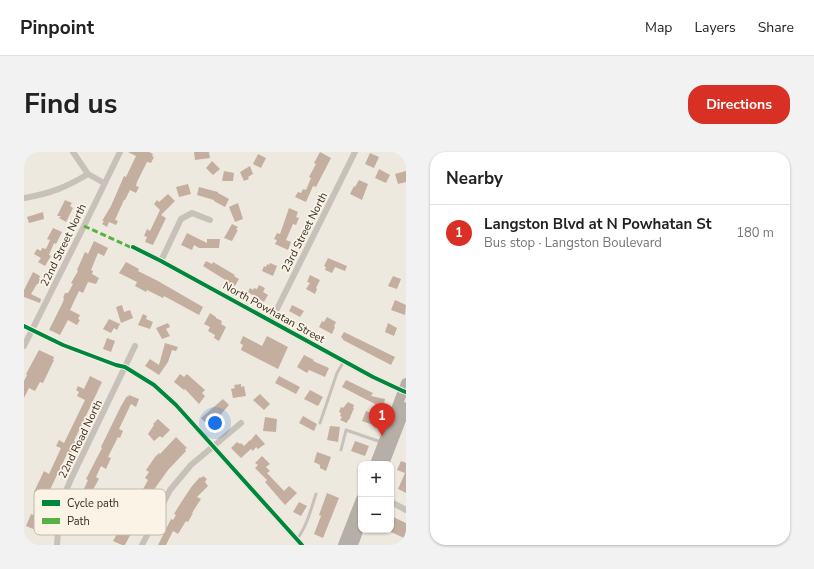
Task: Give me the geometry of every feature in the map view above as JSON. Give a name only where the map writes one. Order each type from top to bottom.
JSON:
[{"type":"main road","points":[[376,461],[405,389]]},
{"type":"main road","points":[[385,461],[406,407]]},
{"type":"main road","points":[[343,545],[358,507]]},
{"type":"main road","points":[[353,545],[358,531]]},
{"type":"street","points":[[72,152],[88,174],[104,183]]},
{"type":"street","name":"22nd Street North","points":[[24,346],[120,152]]},
{"type":"street","name":"23rd Street North","points":[[271,321],[355,152]]},
{"type":"street","points":[[24,198],[38,196],[69,185],[88,174]]},
{"type":"street","points":[[161,260],[181,219],[192,213],[210,220]]},
{"type":"street","name":"North Powhatan Street","points":[[133,247],[161,260],[344,361],[405,389]]},
{"type":"street","name":"22nd Road North","points":[[67,489],[135,346]]},
{"type":"street","points":[[125,367],[154,385],[176,405],[302,545]]},
{"type":"street","points":[[166,498],[170,490],[191,465],[241,423]]},
{"type":"street","points":[[394,504],[406,510]]},
{"type":"street","name":"22nd Road North","points":[[58,535],[58,545]]},
{"type":"street","points":[[142,545],[147,535]]},
{"type":"lane","points":[[320,422],[337,373],[344,361]]},
{"type":"lane","points":[[341,450],[346,430],[383,442]]},
{"type":"lane","points":[[297,539],[302,532],[316,494]]},
{"type":"building","points":[[128,152],[149,152],[153,154],[152,156],[154,157],[151,163],[147,162],[137,182],[136,186],[139,187],[136,193],[130,190],[124,200],[115,220],[118,221],[116,225],[109,222],[107,227],[102,224],[104,221],[102,221],[111,206],[124,176],[126,177],[136,156]]},
{"type":"building","points":[[194,152],[209,152],[210,158],[195,160]]},
{"type":"building","points":[[320,152],[331,158],[316,187],[313,186],[306,202],[295,197],[298,192],[301,193],[303,189],[306,190],[311,178],[309,177],[316,164],[314,163]]},
{"type":"building","points":[[370,153],[379,157],[374,168],[365,164]]},
{"type":"building","points":[[258,154],[266,158],[261,168],[253,164]]},
{"type":"building","points":[[212,161],[220,169],[213,175],[206,168]]},
{"type":"building","points":[[250,166],[253,174],[248,177],[249,179],[244,181],[240,172]]},
{"type":"building","points":[[379,169],[390,175],[386,183],[375,178]]},
{"type":"building","points":[[224,171],[234,173],[233,181],[222,181]]},
{"type":"building","points":[[406,171],[406,182],[398,184],[395,174]]},
{"type":"building","points":[[359,180],[368,184],[362,200],[350,194]]},
{"type":"building","points":[[188,184],[191,194],[179,197],[176,187]]},
{"type":"building","points":[[199,187],[218,192],[229,199],[225,207],[214,200],[197,195]]},
{"type":"building","points":[[168,194],[175,201],[161,215],[166,218],[153,245],[145,242],[147,237],[144,236],[147,229],[150,231],[160,210],[154,204],[157,200],[159,202]]},
{"type":"building","points":[[65,200],[72,203],[70,206],[73,208],[66,222],[59,218],[61,216],[57,216]]},
{"type":"building","points":[[238,203],[243,219],[235,222],[229,207]]},
{"type":"building","points":[[289,208],[298,212],[296,217],[299,218],[296,225],[293,224],[286,240],[291,242],[288,250],[275,244],[277,240],[274,239],[277,233],[280,234]]},
{"type":"building","points":[[43,212],[44,219],[29,223],[27,217]]},
{"type":"building","points":[[232,224],[238,227],[236,230],[238,230],[232,241],[224,238]]},
{"type":"building","points":[[53,228],[62,232],[56,244],[54,243],[49,255],[51,256],[45,266],[38,262],[41,258],[34,254],[37,249],[41,251],[42,248],[46,249],[50,240],[47,239]]},
{"type":"building","points":[[187,233],[207,243],[207,239],[220,239],[219,248],[199,248],[194,245],[192,250],[181,245]]},
{"type":"building","points":[[94,241],[108,248],[104,256],[98,253],[91,270],[93,271],[92,274],[99,278],[96,284],[88,282],[83,293],[79,291],[70,310],[80,315],[78,319],[80,320],[77,325],[68,320],[60,335],[49,330],[63,302],[65,293],[68,293],[73,284],[71,283],[78,271],[77,270],[85,252],[88,254]]},
{"type":"building","points":[[328,258],[347,266],[345,271],[335,267],[332,273],[325,270],[326,267],[324,266]]},
{"type":"building","points":[[206,261],[212,264],[213,262],[235,275],[234,276],[239,279],[235,286],[203,266]]},
{"type":"building","points":[[126,262],[139,269],[138,271],[203,307],[199,315],[164,296],[163,298],[135,286],[137,282],[119,273]]},
{"type":"building","points":[[270,263],[277,266],[273,276],[262,271],[264,266],[266,267],[267,264],[269,265]]},
{"type":"building","points":[[33,272],[40,276],[39,279],[41,280],[31,294],[41,299],[40,303],[24,297],[24,290]]},
{"type":"building","points":[[310,275],[320,280],[315,294],[306,289],[310,283],[307,282]]},
{"type":"building","points":[[393,276],[401,279],[397,289],[388,286]]},
{"type":"building","points":[[259,285],[265,288],[263,292],[268,295],[264,302],[248,292],[250,288],[253,290],[254,288],[257,289]]},
{"type":"building","points":[[395,300],[406,305],[405,315],[391,310]]},
{"type":"building","points":[[122,305],[124,312],[130,310],[133,318],[121,323],[116,307]]},
{"type":"building","points":[[292,305],[304,311],[300,317],[289,311]]},
{"type":"building","points":[[210,313],[222,321],[221,324],[226,327],[219,341],[214,338],[215,335],[208,331],[210,327],[204,324]]},
{"type":"building","points":[[143,314],[147,316],[146,319],[153,322],[150,329],[138,325]]},
{"type":"building","points":[[327,317],[336,322],[332,334],[319,327],[322,321],[324,322]]},
{"type":"building","points":[[109,319],[120,324],[117,330],[114,328],[111,333],[103,329]]},
{"type":"building","points":[[168,323],[170,327],[166,329],[170,336],[162,339],[156,328]]},
{"type":"building","points":[[388,323],[397,328],[394,336],[385,332]]},
{"type":"building","points":[[344,332],[395,357],[391,365],[343,340],[341,337]]},
{"type":"building","points":[[243,336],[262,346],[267,336],[288,347],[278,369],[241,350],[243,345],[240,343]]},
{"type":"building","points":[[107,338],[115,341],[111,352],[103,349]]},
{"type":"building","points":[[165,343],[178,347],[176,351],[172,350],[168,362],[159,375],[145,366],[150,359],[159,365]]},
{"type":"building","points":[[39,350],[54,357],[54,360],[43,383],[40,382],[35,391],[29,388],[24,398],[24,381],[27,375],[26,374]]},
{"type":"building","points":[[304,355],[329,368],[325,377],[309,370],[307,373],[297,367]]},
{"type":"building","points":[[180,374],[184,377],[187,374],[205,390],[202,393],[205,396],[199,404],[185,389],[184,390],[174,382]]},
{"type":"building","points":[[90,376],[102,382],[74,441],[76,442],[71,453],[68,452],[50,489],[35,489],[44,471],[49,474],[61,448],[56,446],[59,440],[64,443],[85,400],[77,396],[79,392],[76,390],[78,386],[84,389]]},
{"type":"building","points":[[279,376],[300,387],[296,394],[275,383]]},
{"type":"building","points":[[346,380],[373,393],[371,396],[385,399],[383,409],[374,408],[375,404],[342,387]]},
{"type":"building","points":[[241,384],[241,387],[244,386],[246,396],[233,398],[231,389],[235,388],[234,385]]},
{"type":"building","points":[[310,390],[323,397],[318,406],[304,399]]},
{"type":"building","points":[[260,394],[270,404],[264,410],[253,400]]},
{"type":"building","points":[[129,395],[139,399],[136,407],[131,404],[119,429],[123,431],[120,438],[118,437],[108,457],[111,458],[106,469],[101,466],[96,477],[99,479],[93,489],[84,489],[88,480],[86,479],[102,448],[101,447],[121,406],[127,396],[128,397]]},
{"type":"building","points":[[223,399],[229,405],[210,428],[201,418]]},
{"type":"building","points":[[348,402],[354,405],[354,408],[347,423],[340,420],[342,417],[340,416],[341,413],[339,412],[341,407],[343,408]]},
{"type":"building","points":[[366,411],[375,415],[375,417],[379,419],[376,426],[362,421]]},
{"type":"building","points":[[303,416],[317,424],[314,431],[299,423]]},
{"type":"building","points":[[265,417],[277,419],[276,432],[263,431]]},
{"type":"building","points":[[158,419],[170,430],[162,438],[160,436],[154,441],[148,434],[154,425],[153,424]]},
{"type":"building","points":[[330,426],[340,427],[338,442],[327,440]]},
{"type":"building","points":[[256,434],[265,444],[258,449],[256,447],[253,451],[251,449],[241,458],[231,448],[237,442],[244,446]]},
{"type":"building","points":[[176,437],[187,448],[154,489],[143,489],[148,480],[145,478],[149,472],[146,470],[155,457],[159,453],[160,454]]},
{"type":"building","points":[[355,441],[369,446],[365,456],[351,451]]},
{"type":"building","points":[[317,452],[331,457],[326,471],[314,462]]},
{"type":"building","points":[[262,456],[270,464],[266,467],[270,471],[267,473],[284,491],[289,486],[297,493],[285,505],[265,482],[267,480],[255,468],[258,465],[255,463]]},
{"type":"building","points":[[401,461],[406,463],[406,493],[398,489],[405,473],[397,470]]},
{"type":"building","points":[[203,476],[207,479],[205,482],[208,486],[197,497],[201,499],[188,522],[186,521],[178,534],[173,531],[166,545],[158,545],[163,535],[166,535],[166,529],[171,519],[173,520],[176,515],[174,514],[182,501],[192,486],[200,477],[201,478]]},
{"type":"building","points":[[327,493],[339,498],[323,538],[314,534],[321,516],[319,515]]},
{"type":"building","points":[[299,502],[307,506],[301,516],[293,512]]},
{"type":"building","points":[[34,513],[34,529],[26,526],[31,514],[33,515]]},
{"type":"building","points":[[394,517],[406,523],[406,535],[404,538],[393,533]]},
{"type":"building","points":[[116,535],[130,535],[125,545],[113,541]]},
{"type":"marked path","points":[[84,226],[133,247]]},
{"type":"cycle path","points":[[133,247],[373,377],[406,392]]},
{"type":"cycle path","points":[[24,326],[63,345],[125,367],[154,385],[176,405],[302,545]]},
{"type":"place","name":"Langston Blvd at N Powhatan St","points":[[382,436]]}]
